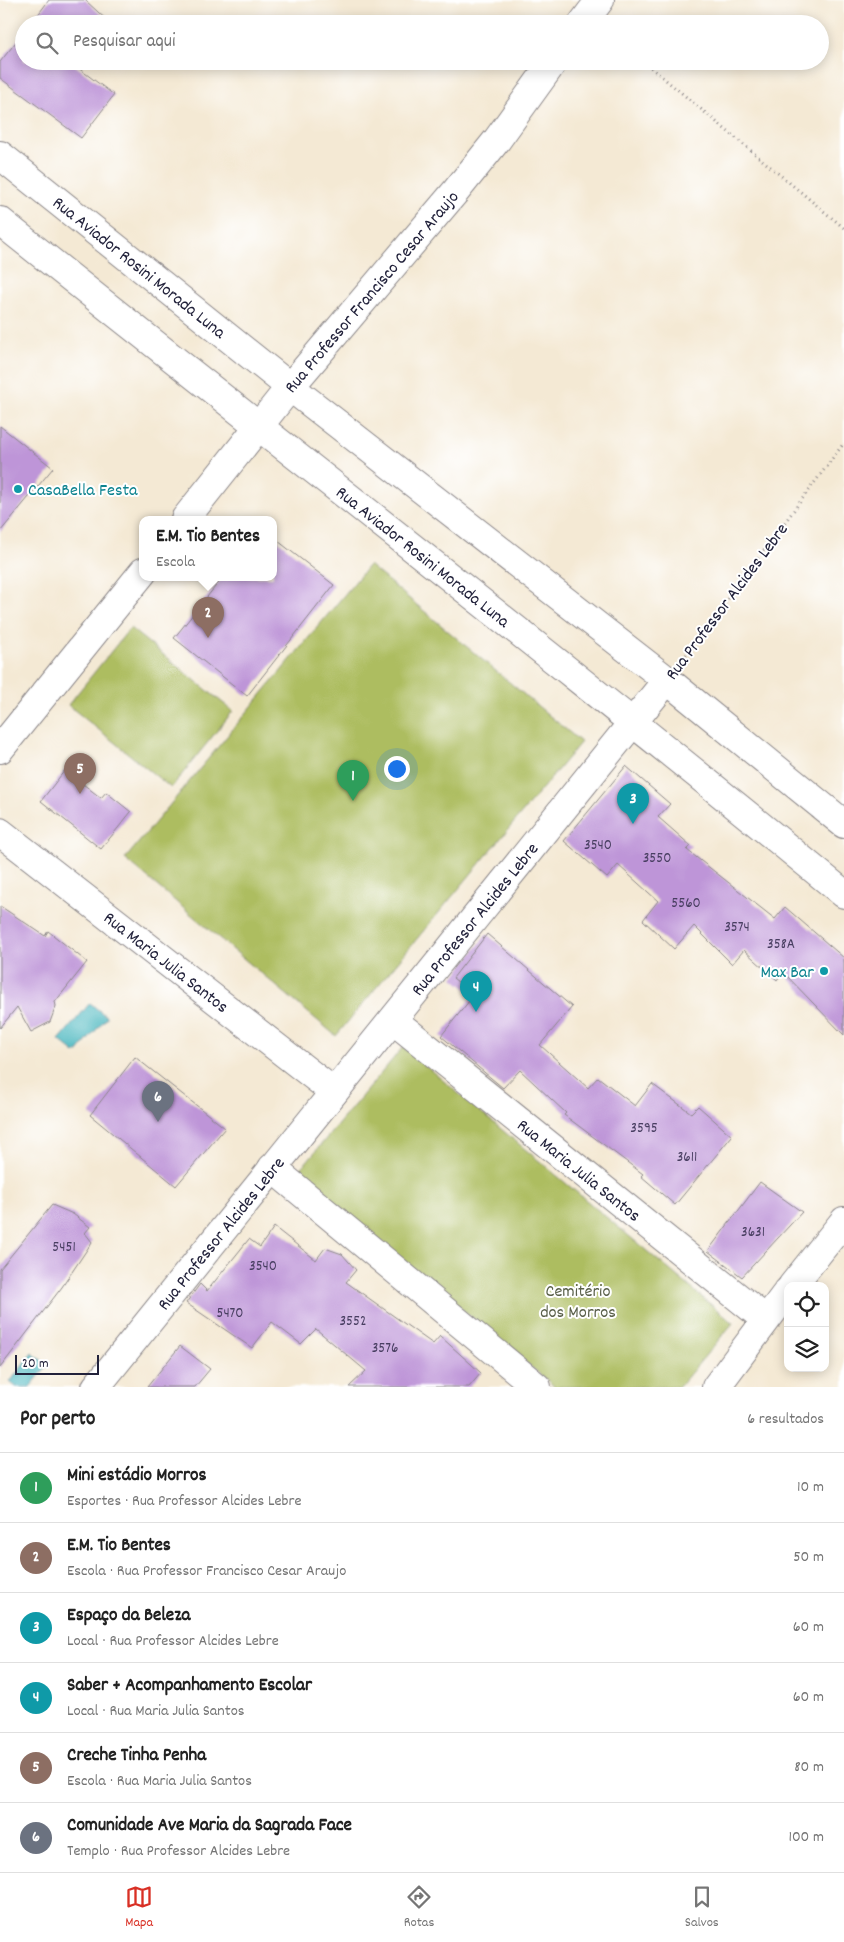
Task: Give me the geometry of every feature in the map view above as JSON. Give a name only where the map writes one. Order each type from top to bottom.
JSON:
[{"type":"street","name":"Rua Professor Francisco Cesar Araujo","points":[[187,516],[290,387],[456,192],[497,140],[548,70]]},
{"type":"street","name":"Rua Aviador Rosini Morada Luna","points":[[0,155],[290,387],[667,680],[844,824]]},
{"type":"street","name":"Rua Aviador Rosini Morada Luna","points":[[0,221],[259,428],[634,722],[844,894]]},
{"type":"street","points":[[0,750],[139,577]]},
{"type":"street","name":"Rua Professor Alcides Lebre","points":[[96,1387],[667,680]]},
{"type":"street","name":"Rua Maria Julia Santos","points":[[0,832],[334,1092]]},
{"type":"street","name":"Rua Maria Julia Santos","points":[[393,1020],[765,1319]]},
{"type":"street","points":[[272,1168],[537,1387]]},
{"type":"street","points":[[795,1282],[844,1221]]},
{"type":"street","points":[[716,1387],[784,1296]]},
{"type":"path","points":[[654,70],[844,228]]},
{"type":"path","name":"Rua Professor Alcides Lebre","points":[[667,680],[844,443]]},
{"type":"green space","points":[[369,565],[581,742],[336,1036],[125,859]]},
{"type":"green space","points":[[130,628],[233,711],[171,788],[68,705]]},
{"type":"green space","name":"Cemitério dos Morros","points":[[403,1047],[733,1323],[679,1387],[555,1387],[298,1172]]},
{"type":"water","points":[[90,1003],[107,1017],[76,1054],[59,1040]]},
{"type":"water","points":[[32,1353],[48,1365],[30,1387],[16,1387],[10,1382]]},
{"type":"building","points":[[49,0],[85,0],[101,15],[38,15]]},
{"type":"building","points":[[15,43],[15,70],[81,70],[114,95],[81,138],[0,78],[0,62]]},
{"type":"building","name":"CasaBella Festa","points":[[0,426],[53,468],[0,532]]},
{"type":"building","points":[[277,540],[334,585],[247,696],[174,638],[220,581],[277,581]]},
{"type":"building","points":[[626,766],[670,804],[658,817],[691,846],[687,850],[775,919],[785,907],[844,958],[844,1035],[783,972],[777,980],[744,950],[732,964],[694,926],[674,949],[643,920],[658,901],[618,865],[607,878],[564,841]]},
{"type":"building","points":[[65,770],[101,798],[106,792],[131,812],[101,849],[41,801]]},
{"type":"building","points":[[0,906],[45,936],[48,931],[87,962],[55,1002],[56,1006],[50,1022],[31,1032],[17,1007],[0,1028]]},
{"type":"building","points":[[487,934],[572,1007],[540,1045],[588,1088],[598,1077],[635,1106],[652,1084],[691,1113],[698,1106],[732,1136],[675,1205],[641,1176],[643,1174],[564,1115],[566,1113],[520,1070],[503,1088],[441,1036],[474,995],[453,978]]},
{"type":"building","points":[[135,1057],[225,1128],[176,1186],[90,1115]]},
{"type":"building","points":[[760,1182],[802,1212],[742,1277],[708,1251]]},
{"type":"building","points":[[52,1205],[73,1214],[90,1227],[85,1233],[92,1242],[62,1287],[0,1368],[0,1269]]},
{"type":"building","points":[[274,1227],[316,1260],[325,1248],[342,1254],[356,1270],[346,1282],[433,1344],[440,1336],[481,1373],[469,1387],[349,1387],[366,1371],[316,1329],[301,1344],[272,1322],[252,1348],[186,1303],[200,1284],[207,1291],[249,1239],[260,1247]]},
{"type":"building","points":[[180,1346],[210,1369],[195,1387],[147,1387]]},
{"type":"place","name":"CasaBella Festa","points":[[18,489]]},
{"type":"place","name":"E.M. Tio Bentes","points":[[208,638]]},
{"type":"place","name":"Creche Tinha Penha","points":[[80,794]]},
{"type":"place","name":"Mini estádio Morros","points":[[353,801]]},
{"type":"place","name":"Espaço da Beleza","points":[[633,824]]},
{"type":"place","name":"Max Bar","points":[[824,971]]},
{"type":"place","name":"Saber + Acompanhamento Escolar","points":[[476,1012]]},
{"type":"place","name":"Comunidade Ave Maria da Sagrada Face","points":[[158,1122]]}]
